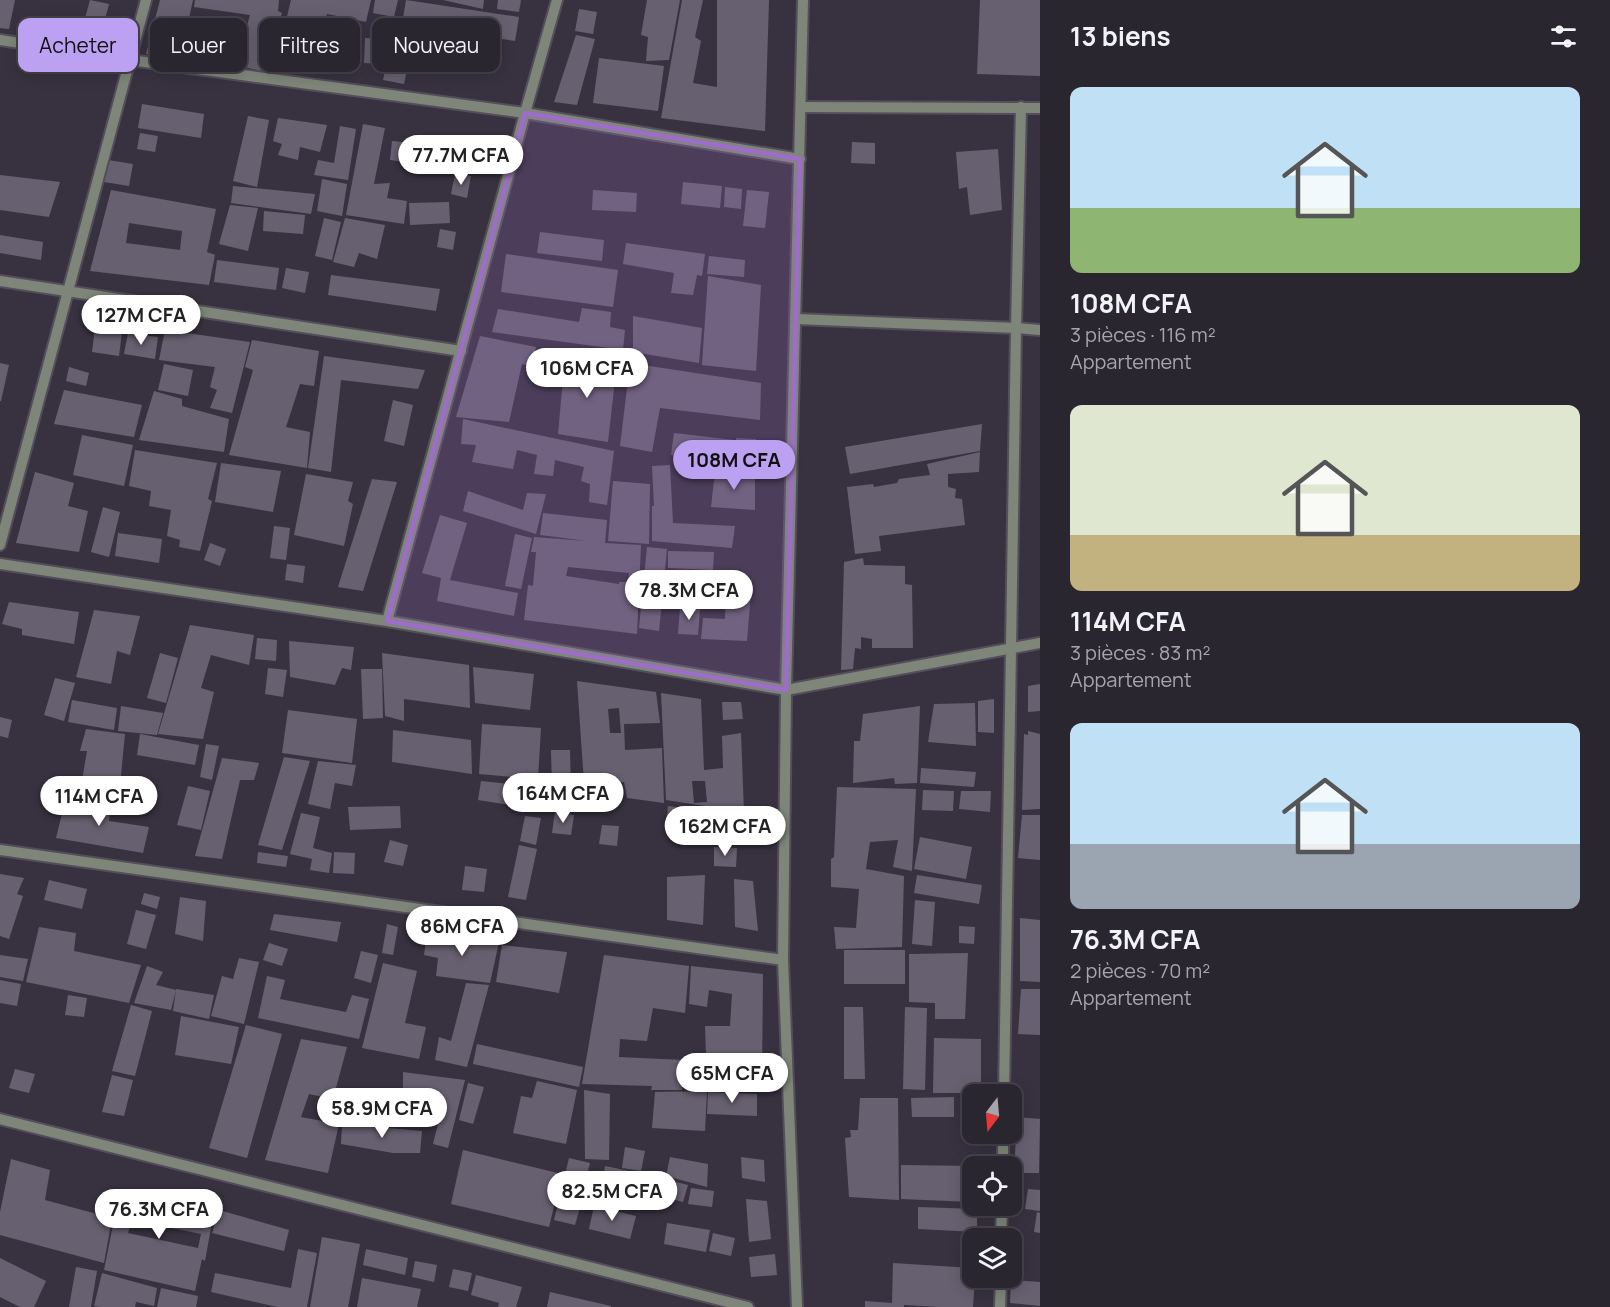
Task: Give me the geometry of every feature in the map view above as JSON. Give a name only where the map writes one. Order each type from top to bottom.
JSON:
[{"type":"street","points":[[138,30],[146,0]]},
{"type":"street","points":[[387,621],[557,0]]},
{"type":"street","points":[[797,1307],[783,960],[786,690],[803,0]]},
{"type":"street","points":[[0,40],[18,43]]},
{"type":"street","points":[[138,61],[525,113],[800,159]]},
{"type":"street","points":[[0,545],[127,72]]},
{"type":"street","points":[[801,107],[1040,108]]},
{"type":"street","points":[[1004,1084],[1021,107]]},
{"type":"street","points":[[0,281],[460,351]]},
{"type":"street","points":[[796,320],[1040,330]]},
{"type":"street","points":[[0,564],[387,621],[786,690],[1040,643]]},
{"type":"street","points":[[0,850],[783,960]]},
{"type":"street","points":[[0,1119],[748,1307]]},
{"type":"street","points":[[1000,1307],[1001,1288]]},
{"type":"highlighted area","points":[[525,113],[800,159],[786,690],[387,621]]},
{"type":"building","points":[[0,0],[15,0],[9,29],[0,28]]},
{"type":"building","points":[[90,0],[109,4],[105,18],[85,18]]},
{"type":"building","points":[[160,0],[193,0],[189,18],[155,18]]},
{"type":"building","points":[[195,0],[279,0],[278,11],[282,13],[280,18],[259,18],[259,71],[247,68],[247,26],[250,15],[194,7]]},
{"type":"building","points":[[291,0],[371,0],[366,22],[360,21],[360,18],[327,14],[326,18],[287,18]]},
{"type":"building","points":[[375,0],[398,0],[394,17],[373,13]]},
{"type":"building","points":[[406,0],[519,17],[515,41],[500,39],[500,18],[403,18]]},
{"type":"building","points":[[443,0],[484,0],[483,9]]},
{"type":"building","points":[[498,0],[521,0],[519,12],[497,9]]},
{"type":"building","points":[[647,0],[680,0],[669,60],[646,61],[648,37],[641,35]]},
{"type":"building","points":[[682,0],[703,0],[695,37],[701,41],[693,83],[717,87],[717,0],[769,0],[765,131],[661,118]]},
{"type":"building","points":[[980,0],[1040,0],[1040,76],[977,74]]},
{"type":"building","points":[[579,9],[597,12],[593,34],[575,31]]},
{"type":"building","points":[[576,35],[595,39],[577,105],[554,102]]},
{"type":"building","points":[[365,38],[372,38],[372,63],[364,63]]},
{"type":"building","points":[[150,39],[150,54],[146,54]]},
{"type":"building","points":[[599,58],[664,66],[658,111],[593,103]]},
{"type":"building","points":[[385,72],[406,72],[404,84],[383,80]]},
{"type":"building","points":[[142,104],[204,114],[201,138],[138,128]]},
{"type":"building","points":[[248,116],[269,120],[257,187],[233,181]]},
{"type":"building","points":[[278,118],[327,125],[320,152],[300,147],[298,160],[278,155],[282,144],[273,141]]},
{"type":"building","points":[[363,124],[385,128],[374,184],[390,183],[387,198],[407,201],[404,224],[346,215]]},
{"type":"building","points":[[340,126],[356,129],[348,180],[314,175],[318,160],[334,163]]},
{"type":"building","points":[[140,133],[158,136],[155,152],[137,149]]},
{"type":"building","points":[[392,141],[453,147],[450,168],[390,160]]},
{"type":"building","points":[[852,142],[875,143],[875,164],[851,163]]},
{"type":"building","points":[[998,149],[1002,210],[970,215],[967,187],[959,189],[956,152]]},
{"type":"building","points":[[108,160],[133,164],[129,186],[104,182]]},
{"type":"building","points":[[455,174],[471,176],[467,198],[451,194]]},
{"type":"building","points":[[0,175],[60,182],[49,217],[0,210]]},
{"type":"building","points":[[322,179],[347,184],[342,216],[317,211]]},
{"type":"building","points":[[683,182],[722,186],[720,208],[681,204]]},
{"type":"building","points":[[233,186],[315,194],[311,214],[231,203]]},
{"type":"building","points":[[725,187],[742,189],[741,209],[724,207]]},
{"type":"building","points":[[111,190],[216,209],[207,252],[215,255],[209,285],[90,271]],"holes":[[[129,223],[182,231],[180,250],[126,243]]]},
{"type":"building","points":[[593,190],[637,193],[636,212],[592,210]]},
{"type":"building","points":[[747,190],[769,192],[765,228],[743,226]]},
{"type":"building","points":[[449,202],[450,223],[410,225],[409,203]]},
{"type":"building","points":[[230,205],[258,208],[248,251],[219,244]]},
{"type":"building","points":[[264,211],[305,215],[303,234],[263,231]]},
{"type":"building","points":[[324,218],[341,222],[332,260],[315,256]]},
{"type":"building","points":[[345,218],[385,225],[377,259],[359,253],[354,267],[333,262]]},
{"type":"building","points":[[440,229],[456,232],[453,250],[437,247]]},
{"type":"building","points":[[540,232],[604,240],[602,261],[537,253]]},
{"type":"building","points":[[0,235],[43,242],[41,260],[0,253]]},
{"type":"building","points":[[626,243],[705,254],[702,276],[697,275],[693,295],[671,293],[674,273],[623,264]]},
{"type":"building","points":[[506,254],[618,270],[613,307],[501,292]]},
{"type":"building","points":[[709,256],[745,260],[744,277],[707,274]]},
{"type":"building","points":[[217,260],[279,268],[276,290],[214,282]]},
{"type":"building","points":[[286,268],[309,272],[305,293],[282,288]]},
{"type":"building","points":[[331,275],[440,289],[436,311],[328,295]]},
{"type":"building","points":[[708,276],[761,285],[756,371],[702,365]]},
{"type":"building","points":[[582,308],[611,312],[610,327],[625,330],[623,350],[492,332],[498,309],[579,322]]},
{"type":"building","points":[[633,316],[702,328],[699,363],[633,352]]},
{"type":"building","points":[[95,328],[122,332],[119,356],[92,352]]},
{"type":"building","points":[[165,330],[250,342],[232,413],[210,408],[217,390],[210,387],[215,367],[159,360]]},
{"type":"building","points":[[128,333],[158,337],[155,359],[124,354]]},
{"type":"building","points":[[480,336],[536,347],[532,366],[522,364],[509,422],[456,417]]},
{"type":"building","points":[[252,340],[319,351],[314,386],[300,384],[286,427],[310,432],[307,468],[229,455],[253,370],[245,367]]},
{"type":"building","points":[[324,356],[425,370],[418,389],[341,380],[331,472],[308,468]]},
{"type":"building","points":[[565,357],[617,362],[608,442],[558,434]]},
{"type":"building","points":[[0,363],[9,365],[1,401],[0,401]]},
{"type":"building","points":[[630,363],[761,383],[760,420],[660,408],[652,452],[620,446]]},
{"type":"building","points":[[164,364],[193,370],[188,396],[158,390]]},
{"type":"building","points":[[69,367],[89,373],[86,386],[66,381]]},
{"type":"building","points":[[64,390],[142,405],[134,437],[54,424]]},
{"type":"building","points":[[154,391],[182,399],[182,406],[229,419],[224,452],[139,440]]},
{"type":"building","points":[[393,400],[413,405],[404,446],[384,441]]},
{"type":"building","points":[[463,419],[614,451],[607,505],[589,502],[590,484],[581,481],[584,467],[555,460],[553,476],[534,474],[537,455],[517,450],[513,469],[472,462],[476,445],[461,444]]},
{"type":"building","points":[[982,424],[980,451],[850,474],[845,447]]},
{"type":"building","points":[[674,433],[735,440],[732,461],[671,455]]},
{"type":"building","points":[[82,435],[133,445],[124,486],[73,475]]},
{"type":"building","points":[[736,438],[756,439],[756,466],[735,465]]},
{"type":"building","points":[[135,450],[217,463],[208,499],[212,501],[200,551],[179,547],[180,540],[167,536],[171,510],[149,506],[151,491],[129,486]]},
{"type":"building","points":[[980,452],[979,472],[948,474],[948,487],[956,489],[955,498],[962,499],[965,525],[879,536],[881,551],[855,554],[847,487],[873,484],[874,487],[897,483],[899,479],[930,475],[927,464]]},
{"type":"building","points":[[221,463],[281,471],[273,512],[215,502]]},
{"type":"building","points":[[670,465],[673,523],[735,526],[732,548],[652,541],[652,506],[654,506],[652,466]]},
{"type":"building","points":[[35,472],[74,483],[68,506],[88,511],[79,552],[16,543]]},
{"type":"building","points":[[715,472],[755,475],[755,510],[711,507]]},
{"type":"building","points":[[306,474],[353,482],[348,501],[353,504],[344,546],[294,535]]},
{"type":"building","points":[[372,479],[397,482],[363,591],[338,587]]},
{"type":"building","points":[[613,481],[650,484],[649,544],[608,541]]},
{"type":"building","points":[[468,491],[523,510],[527,493],[546,494],[536,534],[463,511]]},
{"type":"building","points":[[103,507],[120,512],[109,557],[91,552]]},
{"type":"building","points":[[543,513],[607,520],[605,543],[641,545],[637,634],[524,620],[528,585],[533,586],[536,552],[531,552],[534,537],[587,541],[540,535]],"holes":[[[568,567],[629,573],[628,582],[619,582],[619,584],[566,576]]]},
{"type":"building","points":[[440,515],[467,523],[450,580],[518,593],[514,616],[437,601],[441,578],[422,573]]},
{"type":"building","points":[[274,526],[290,528],[286,560],[270,558]]},
{"type":"building","points":[[118,533],[162,539],[159,563],[115,556]]},
{"type":"building","points":[[515,534],[532,538],[521,589],[505,586]]},
{"type":"building","points":[[210,543],[226,549],[220,566],[204,560]]},
{"type":"building","points":[[647,547],[667,549],[659,631],[639,628]]},
{"type":"building","points":[[668,551],[714,552],[713,570],[668,568]]},
{"type":"building","points":[[863,558],[864,565],[905,566],[905,584],[912,585],[913,648],[872,648],[872,639],[861,637],[861,649],[855,648],[853,669],[841,670],[844,562]]},
{"type":"building","points":[[287,564],[305,566],[303,583],[285,580]]},
{"type":"building","points":[[726,578],[752,580],[747,641],[701,639],[703,618],[725,619]]},
{"type":"building","points":[[9,602],[79,612],[74,644],[22,635],[22,629],[2,624]]},
{"type":"building","points":[[680,607],[700,609],[698,635],[678,634]]},
{"type":"building","points":[[94,610],[140,616],[130,655],[117,651],[111,684],[76,677]]},
{"type":"building","points":[[190,625],[254,635],[249,665],[211,655],[201,688],[214,692],[203,739],[158,734]]},
{"type":"building","points":[[257,638],[277,640],[276,661],[255,659]]},
{"type":"building","points":[[289,641],[354,647],[351,670],[342,668],[335,685],[290,677]]},
{"type":"building","points":[[160,653],[178,658],[166,703],[147,698]]},
{"type":"building","points":[[382,653],[469,665],[470,708],[404,699],[404,721],[385,716]]},
{"type":"building","points":[[473,667],[534,674],[530,710],[475,703]]},
{"type":"building","points":[[268,668],[287,670],[283,697],[265,694]]},
{"type":"building","points":[[361,669],[382,669],[383,718],[363,719]]},
{"type":"building","points":[[55,678],[75,683],[64,721],[44,715]]},
{"type":"building","points":[[577,681],[656,692],[660,723],[624,724],[625,750],[662,748],[664,803],[627,798],[624,782],[584,783]],"holes":[[[619,708],[621,733],[610,733],[608,709]]]},
{"type":"building","points":[[1040,684],[1040,711],[1028,712],[1028,686]]},
{"type":"building","points":[[661,693],[701,699],[704,770],[723,768],[722,736],[741,733],[744,812],[666,800]],"holes":[[[692,781],[705,781],[707,802],[694,803]]]},
{"type":"building","points":[[994,699],[994,733],[978,732],[978,701]]},
{"type":"building","points":[[72,700],[117,708],[114,730],[68,722]]},
{"type":"building","points":[[722,702],[741,702],[743,719],[723,720]]},
{"type":"building","points":[[975,703],[976,746],[928,742],[934,704]]},
{"type":"building","points":[[121,706],[163,713],[157,735],[118,731]]},
{"type":"building","points":[[920,706],[917,783],[895,784],[894,778],[853,783],[854,741],[860,741],[863,714]]},
{"type":"building","points":[[288,710],[357,719],[352,763],[282,753]]},
{"type":"building","points":[[0,717],[12,720],[8,738],[0,736]]},
{"type":"building","points":[[482,724],[541,728],[538,779],[479,774]]},
{"type":"building","points":[[86,729],[125,734],[119,796],[80,792],[87,751],[80,751]]},
{"type":"building","points":[[393,730],[471,740],[472,774],[392,762]]},
{"type":"building","points":[[1028,731],[1040,734],[1040,809],[1022,810],[1024,734],[1028,735]]},
{"type":"building","points":[[140,734],[199,745],[195,765],[137,755]]},
{"type":"building","points":[[206,744],[219,746],[212,780],[200,777]]},
{"type":"building","points":[[551,750],[570,750],[571,787],[552,787]]},
{"type":"building","points":[[284,757],[310,761],[282,850],[258,845]]},
{"type":"building","points":[[222,758],[259,763],[254,780],[240,780],[222,859],[195,856]]},
{"type":"building","points":[[318,761],[356,765],[352,786],[335,783],[330,809],[308,804]]},
{"type":"building","points":[[921,768],[976,772],[974,787],[920,783]]},
{"type":"building","points":[[481,781],[520,785],[517,806],[478,800]]},
{"type":"building","points":[[188,786],[210,791],[201,830],[177,825]]},
{"type":"building","points":[[837,787],[916,789],[912,871],[893,867],[898,840],[870,842],[866,869],[904,876],[902,947],[836,949],[834,927],[856,928],[859,889],[831,887]]},
{"type":"building","points":[[529,788],[555,791],[553,807],[526,804]]},
{"type":"building","points":[[923,790],[954,791],[953,811],[922,810]]},
{"type":"building","points":[[558,791],[573,792],[572,808],[556,806]]},
{"type":"building","points":[[961,791],[991,791],[990,812],[959,809]]},
{"type":"building","points":[[66,797],[111,803],[109,821],[149,827],[143,853],[56,838]]},
{"type":"building","points":[[400,806],[401,828],[350,830],[348,807]]},
{"type":"building","points":[[668,806],[717,813],[714,834],[666,826]]},
{"type":"building","points":[[555,812],[574,815],[571,835],[552,833]]},
{"type":"building","points":[[301,813],[320,817],[313,848],[332,853],[329,873],[310,870],[312,859],[290,854]]},
{"type":"building","points":[[1022,815],[1040,815],[1040,860],[1018,858]]},
{"type":"building","points":[[525,816],[541,818],[536,845],[520,841]]},
{"type":"building","points":[[602,825],[619,826],[617,846],[599,844]]},
{"type":"building","points":[[920,837],[972,847],[966,879],[914,869]]},
{"type":"building","points":[[390,840],[408,845],[403,866],[384,862]]},
{"type":"building","points":[[519,845],[537,849],[526,900],[508,897]]},
{"type":"building","points":[[714,847],[737,848],[736,867],[714,866]]},
{"type":"building","points":[[258,852],[288,856],[286,867],[257,863]]},
{"type":"building","points":[[334,852],[355,853],[354,874],[333,873]]},
{"type":"building","points":[[465,866],[487,869],[484,892],[462,890]]},
{"type":"building","points":[[0,874],[24,878],[17,894],[23,896],[9,939],[0,936]]},
{"type":"building","points":[[705,875],[703,925],[667,920],[667,877]]},
{"type":"building","points":[[917,875],[982,885],[979,904],[914,893]]},
{"type":"building","points":[[734,879],[753,881],[758,931],[735,927]]},
{"type":"building","points":[[49,880],[87,889],[82,909],[44,900]]},
{"type":"building","points":[[144,893],[160,897],[157,909],[141,904]]},
{"type":"building","points":[[180,897],[206,901],[203,941],[175,934]]},
{"type":"building","points":[[915,900],[935,902],[932,946],[912,944]]},
{"type":"building","points":[[136,910],[156,915],[146,949],[127,944]]},
{"type":"building","points":[[274,914],[341,922],[337,942],[270,930]]},
{"type":"building","points":[[1020,918],[1040,920],[1040,982],[1020,981]]},
{"type":"building","points":[[387,924],[398,927],[393,955],[382,953]]},
{"type":"building","points":[[959,926],[975,927],[974,944],[959,943]]},
{"type":"building","points":[[39,927],[76,933],[74,951],[141,965],[129,1003],[26,982]]},
{"type":"building","points":[[427,932],[499,942],[490,983],[436,976],[438,958],[424,955]]},
{"type":"building","points":[[269,943],[288,949],[282,966],[263,960]]},
{"type":"building","points":[[502,945],[567,952],[559,993],[496,982]]},
{"type":"building","points":[[844,950],[905,950],[905,984],[844,984]]},
{"type":"building","points":[[361,951],[378,955],[371,983],[354,978]]},
{"type":"building","points":[[968,953],[965,1019],[935,1019],[935,1003],[909,1002],[909,954]]},
{"type":"building","points":[[0,955],[28,959],[23,981],[0,977]]},
{"type":"building","points":[[604,955],[689,966],[685,1013],[653,1008],[647,1041],[620,1039],[619,1057],[684,1060],[682,1090],[651,1090],[652,1086],[582,1084]]},
{"type":"building","points":[[239,958],[259,962],[244,1024],[211,1016],[222,976],[233,979]]},
{"type":"building","points":[[383,963],[417,971],[405,1023],[426,1027],[419,1059],[362,1048]]},
{"type":"building","points":[[147,966],[163,972],[156,985],[176,990],[171,1010],[134,1003]]},
{"type":"building","points":[[691,966],[763,974],[762,1077],[733,1078],[733,1087],[707,1087],[705,1026],[730,1026],[732,994],[709,990],[707,1007],[689,1004]]},
{"type":"building","points":[[267,976],[285,980],[280,999],[346,1012],[352,995],[369,999],[359,1039],[258,1018]]},
{"type":"building","points":[[0,980],[21,984],[17,1006],[0,1003]]},
{"type":"building","points":[[466,983],[489,985],[467,1067],[435,1060],[439,1037],[451,1041]]},
{"type":"building","points":[[176,989],[214,995],[209,1019],[173,1011]]},
{"type":"building","points":[[1021,989],[1040,989],[1040,1035],[1018,1034]]},
{"type":"building","points":[[68,995],[87,998],[84,1017],[65,1015]]},
{"type":"building","points":[[131,1005],[152,1011],[135,1076],[112,1071]]},
{"type":"building","points":[[844,1007],[863,1007],[865,1079],[844,1079]]},
{"type":"building","points":[[905,1007],[927,1008],[925,1090],[903,1089]]},
{"type":"building","points":[[181,1016],[239,1027],[231,1064],[175,1055]]},
{"type":"building","points":[[246,1025],[282,1034],[247,1158],[209,1148]]},
{"type":"building","points":[[934,1038],[981,1039],[981,1084],[962,1084],[962,1093],[933,1093]]},
{"type":"building","points":[[301,1039],[347,1047],[333,1099],[309,1094],[301,1117],[339,1124],[328,1173],[265,1160]]},
{"type":"building","points":[[477,1044],[583,1067],[579,1087],[473,1064]]},
{"type":"building","points":[[15,1069],[35,1074],[29,1093],[9,1088]]},
{"type":"building","points":[[403,1072],[465,1080],[448,1148],[433,1144],[444,1100],[403,1092]]},
{"type":"building","points":[[112,1075],[133,1080],[124,1116],[102,1112]]},
{"type":"building","points":[[537,1081],[577,1090],[566,1144],[513,1133],[521,1096],[532,1098]]},
{"type":"building","points":[[468,1083],[484,1087],[473,1124],[459,1120]]},
{"type":"building","points":[[584,1090],[610,1094],[609,1160],[585,1159]]},
{"type":"building","points":[[707,1091],[705,1131],[652,1128],[655,1092]]},
{"type":"building","points":[[708,1092],[757,1094],[757,1116],[707,1114]]},
{"type":"building","points":[[954,1097],[954,1117],[912,1117],[911,1098]]},
{"type":"building","points":[[860,1098],[898,1098],[899,1200],[849,1197],[845,1138],[851,1137],[850,1130],[858,1130]]},
{"type":"building","points":[[1022,1117],[1040,1119],[1039,1173],[1022,1173],[1022,1156],[1015,1156],[1016,1144],[1022,1144]]},
{"type":"building","points":[[342,1124],[422,1131],[420,1153],[393,1153],[341,1144]]},
{"type":"building","points":[[625,1147],[645,1151],[641,1171],[622,1168]]},
{"type":"building","points":[[463,1150],[562,1174],[549,1227],[451,1204]]},
{"type":"building","points":[[670,1157],[708,1164],[707,1187],[666,1176]]},
{"type":"building","points":[[741,1157],[764,1160],[765,1182],[742,1178]]},
{"type":"building","points":[[569,1158],[590,1163],[585,1181],[596,1184],[590,1205],[581,1204],[575,1225],[554,1220]]},
{"type":"building","points":[[11,1159],[50,1170],[45,1200],[112,1218],[104,1263],[0,1235],[0,1212]]},
{"type":"building","points":[[901,1165],[962,1166],[962,1202],[901,1199]]},
{"type":"building","points":[[605,1166],[644,1174],[641,1191],[602,1183]]},
{"type":"building","points":[[648,1175],[688,1185],[683,1202],[644,1192]]},
{"type":"building","points":[[691,1188],[714,1191],[712,1207],[688,1204]]},
{"type":"building","points":[[1028,1189],[1040,1190],[1040,1211],[1025,1209]]},
{"type":"building","points":[[120,1190],[214,1211],[205,1261],[202,1259],[195,1291],[104,1270]],"holes":[[[132,1220],[201,1234],[198,1248],[128,1233]]]},
{"type":"building","points":[[746,1199],[767,1201],[771,1239],[749,1242]]},
{"type":"building","points":[[594,1206],[636,1216],[630,1239],[589,1229]]},
{"type":"building","points":[[918,1207],[962,1208],[962,1216],[977,1216],[977,1228],[962,1228],[962,1231],[918,1229]]},
{"type":"building","points":[[219,1210],[289,1230],[284,1251],[212,1233]]},
{"type":"building","points":[[1037,1212],[1040,1213],[1040,1233],[1034,1232]]},
{"type":"building","points":[[667,1223],[710,1230],[706,1252],[664,1244]]},
{"type":"building","points":[[713,1233],[735,1238],[731,1256],[709,1251]]},
{"type":"building","points":[[322,1237],[360,1244],[348,1307],[310,1307]]},
{"type":"building","points":[[298,1249],[317,1253],[307,1307],[277,1307],[211,1292],[215,1273],[291,1288]]},
{"type":"building","points":[[366,1249],[408,1258],[405,1275],[363,1265]]},
{"type":"building","points":[[775,1254],[777,1275],[751,1277],[749,1257]]},
{"type":"building","points":[[0,1258],[46,1281],[34,1307],[20,1307],[0,1297]]},
{"type":"building","points":[[415,1261],[437,1265],[434,1282],[412,1277]]},
{"type":"building","points":[[893,1263],[962,1267],[962,1288],[974,1288],[973,1307],[904,1305],[904,1307],[865,1307],[865,1301],[892,1303]]},
{"type":"building","points":[[76,1267],[97,1271],[91,1307],[69,1307]]},
{"type":"building","points":[[453,1269],[472,1273],[468,1291],[449,1287]]},
{"type":"building","points":[[102,1273],[157,1288],[154,1306],[136,1302],[135,1307],[94,1306]]},
{"type":"building","points":[[476,1275],[522,1287],[516,1307],[498,1307],[499,1303],[471,1295]]},
{"type":"building","points":[[362,1278],[421,1289],[417,1307],[357,1307]]},
{"type":"building","points":[[1022,1281],[1040,1282],[1040,1306],[1010,1303],[1011,1288],[1022,1288]]},
{"type":"building","points":[[161,1288],[198,1296],[196,1307],[157,1307]]},
{"type":"building","points":[[550,1292],[611,1306],[611,1307],[547,1307]]}]
